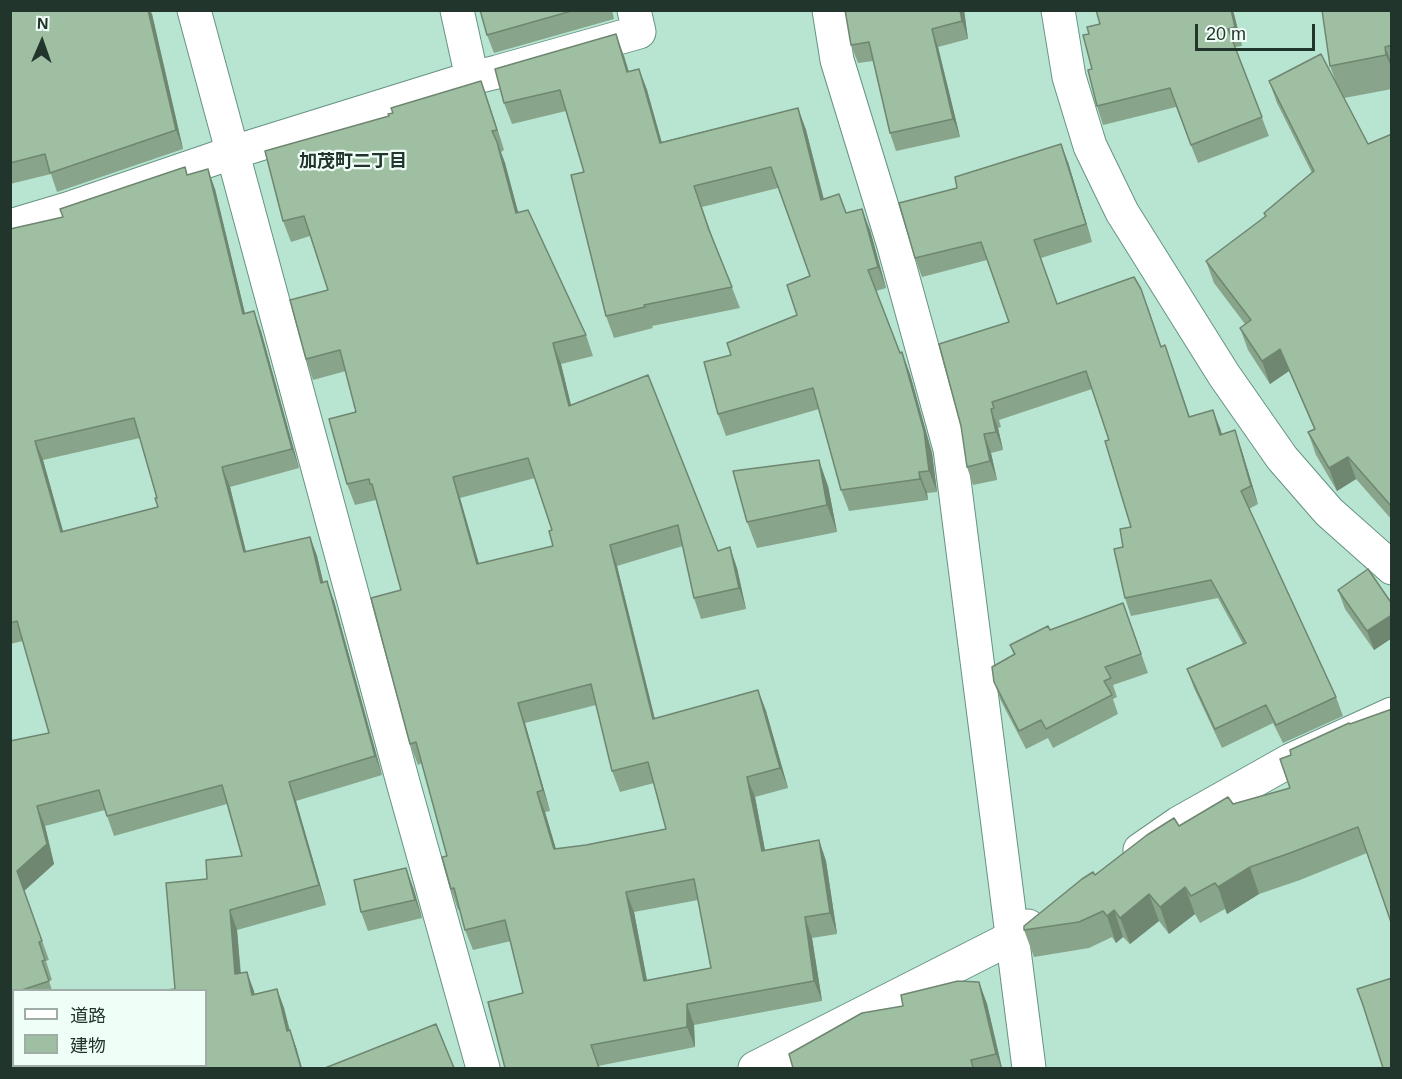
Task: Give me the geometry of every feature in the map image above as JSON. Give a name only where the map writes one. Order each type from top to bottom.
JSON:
[{"type":"street","points":[[194,10],[231,153],[483,1068]]},
{"type":"street","points":[[457,10],[472,78]]},
{"type":"street","points":[[10,226],[231,153],[472,78],[639,32],[634,10]]},
{"type":"street","points":[[829,10],[837,60],[894,246],[950,449],[1029,1068]]},
{"type":"street","points":[[1058,10],[1069,77],[1090,146],[1122,212],[1224,375],[1282,458],[1329,512],[1392,568]]},
{"type":"street","points":[[1120,864],[1179,823],[1291,760],[1392,714]]},
{"type":"street","points":[[755,1068],[1011,938],[1051,911]]},
{"type":"building","points":[[10,10],[148,10],[176,130],[50,173],[45,154],[10,163]]},
{"type":"building","points":[[480,10],[575,10],[487,35]]},
{"type":"building","points":[[845,10],[960,10],[962,21],[932,29],[953,119],[890,133],[869,42],[851,45]]},
{"type":"building","points":[[1096,10],[1231,10],[1235,27],[1228,29],[1262,117],[1191,145],[1170,88],[1097,106],[1088,70],[1092,69],[1083,35],[1089,34],[1087,27],[1100,24]]},
{"type":"building","points":[[1322,10],[1392,10],[1392,45],[1385,47],[1386,55],[1330,66]]},
{"type":"building","points":[[616,34],[627,72],[639,69],[660,143],[798,108],[821,200],[839,194],[846,213],[862,209],[878,267],[868,270],[900,353],[902,352],[924,431],[929,471],[919,472],[920,479],[841,490],[813,388],[718,414],[704,362],[731,355],[727,343],[797,315],[787,285],[810,276],[771,167],[694,186],[732,287],[644,305],[645,307],[606,316],[571,175],[584,172],[560,90],[504,103],[495,69]]},
{"type":"building","points":[[1321,54],[1368,144],[1392,134],[1392,507],[1348,457],[1329,468],[1308,432],[1315,429],[1280,349],[1262,361],[1240,328],[1251,320],[1206,261],[1266,216],[1264,213],[1314,171],[1269,81]]},
{"type":"building","points":[[481,81],[497,130],[492,131],[516,213],[528,210],[586,335],[553,343],[569,406],[648,375],[718,551],[730,547],[739,588],[694,598],[678,525],[610,545],[653,719],[758,690],[780,768],[747,777],[762,851],[819,840],[830,913],[805,917],[814,981],[687,1004],[687,1027],[591,1045],[599,1068],[505,1068],[488,1002],[523,993],[505,920],[465,930],[454,888],[451,889],[442,857],[447,856],[416,742],[410,744],[371,598],[401,590],[372,484],[369,479],[347,484],[329,419],[356,412],[340,350],[306,359],[290,300],[328,290],[304,216],[283,221],[265,151],[389,116],[388,114],[393,113],[391,108]],"holes":[[[528,458],[552,530],[549,531],[553,546],[477,564],[453,477]],[[591,684],[612,771],[648,762],[666,829],[554,849],[537,792],[543,790],[518,703]],[[694,879],[711,968],[644,981],[626,892]]]},
{"type":"building","points":[[1061,144],[1086,224],[1034,240],[1057,304],[1134,277],[1141,289],[1161,347],[1165,345],[1189,417],[1213,410],[1220,435],[1235,430],[1251,486],[1241,491],[1336,697],[1276,725],[1266,705],[1215,729],[1187,669],[1246,643],[1211,580],[1125,598],[1114,549],[1123,547],[1120,529],[1131,527],[1105,441],[1109,440],[1086,371],[992,402],[994,408],[991,409],[996,432],[984,434],[990,461],[967,467],[961,426],[939,344],[1009,322],[981,242],[915,258],[899,203],[957,188],[955,177]]},
{"type":"building","points":[[185,167],[187,175],[208,169],[243,314],[254,311],[292,449],[222,467],[244,552],[310,537],[321,583],[327,581],[375,756],[289,782],[319,885],[230,910],[235,974],[247,972],[252,995],[277,989],[287,1031],[290,1030],[301,1068],[176,1067],[207,1067],[207,989],[175,989],[166,883],[207,879],[206,860],[242,856],[222,785],[107,816],[99,790],[37,806],[47,844],[17,871],[42,941],[39,942],[45,960],[42,961],[49,981],[25,989],[12,989],[10,994],[10,741],[49,733],[17,621],[10,623],[10,229],[63,217],[60,209]],"holes":[[[134,418],[157,498],[155,498],[158,507],[61,532],[35,441]]]},
{"type":"building","points":[[819,460],[827,505],[747,522],[733,471]]},
{"type":"building","points":[[1368,569],[1392,604],[1392,615],[1367,631],[1338,590]]},
{"type":"building","points":[[1123,603],[1141,654],[1105,667],[1111,678],[1104,681],[1112,695],[1046,729],[1041,720],[1019,731],[994,682],[992,667],[1015,654],[1010,645],[1048,626],[1050,630]]},
{"type":"building","points":[[1392,709],[1392,925],[1358,827],[1250,867],[1218,887],[1215,883],[1191,896],[1185,887],[1160,907],[1149,894],[1120,918],[1114,910],[1107,916],[1103,911],[1079,922],[1024,930],[1024,926],[1082,879],[1093,872],[1095,875],[1147,835],[1174,818],[1179,826],[1228,797],[1233,804],[1290,788],[1280,759],[1291,755],[1290,750],[1349,723]]},
{"type":"building","points":[[406,868],[415,900],[361,912],[354,880]]},
{"type":"building","points":[[1392,978],[1392,1068],[1383,1068],[1357,989]]},
{"type":"building","points":[[958,981],[979,982],[996,1054],[971,1060],[973,1068],[793,1068],[789,1054],[862,1013],[903,1006],[901,995]]},
{"type":"building","points":[[436,1024],[454,1068],[325,1068]]},
{"type":"district","name":"加茂町二丁目","points":[[353,162]]}]
